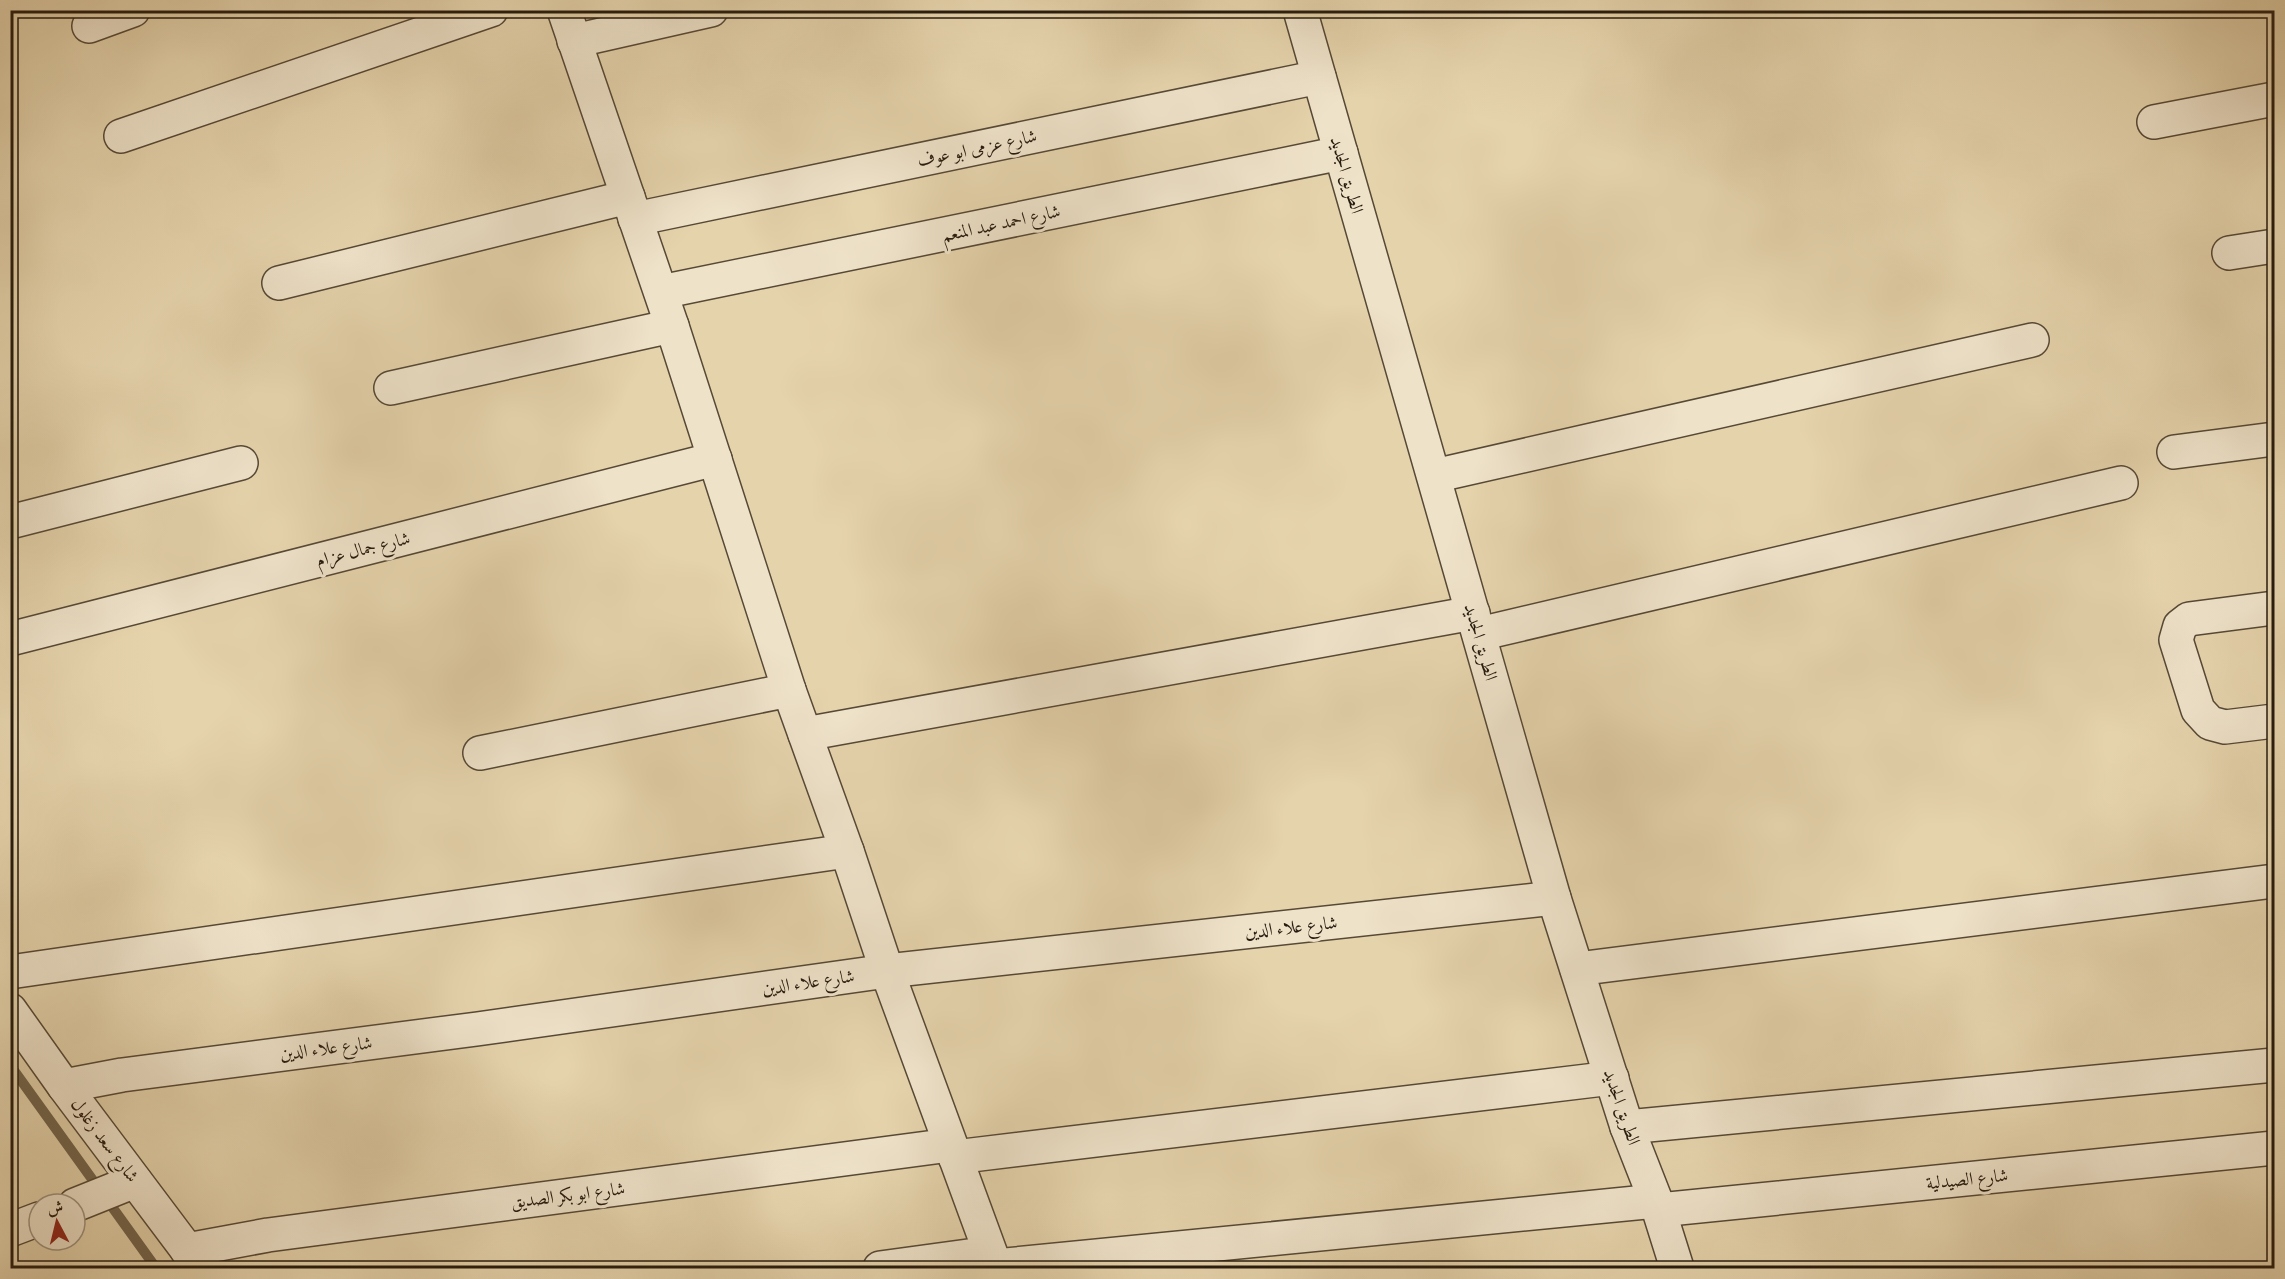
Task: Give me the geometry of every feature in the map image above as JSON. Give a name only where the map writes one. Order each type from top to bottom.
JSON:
[{"type":"street","points":[[89,26],[133,10]]},
{"type":"street","points":[[121,136],[491,10]]},
{"type":"street","points":[[564,10],[661,292],[789,690],[887,971],[993,1262]]},
{"type":"street","points":[[574,41],[711,10]]},
{"type":"street","name":"الطريق الجديد","points":[[1300,10],[1554,898],[1627,1127],[1657,1205],[1677,1269]]},
{"type":"street","name":"شارع عزمى ابو عوف","points":[[279,283],[632,208],[1319,77]]},
{"type":"street","points":[[2154,122],[2274,99]]},
{"type":"street","name":"شارع احمد عبد المنعم","points":[[661,292],[1341,153]]},
{"type":"street","points":[[2229,254],[2274,246]]},
{"type":"street","points":[[391,388],[672,326]]},
{"type":"street","points":[[1434,476],[2032,340]]},
{"type":"street","points":[[2174,452],[2274,439]]},
{"type":"street","name":"شارع جمال عزام","points":[[10,639],[715,459]]},
{"type":"street","points":[[10,522],[242,463]]},
{"type":"street","points":[[805,734],[1476,623],[2121,483]]},
{"type":"street","points":[[2274,608],[2189,619],[2180,626],[2176,640],[2198,710],[2210,723],[2225,728],[2274,721]]},
{"type":"street","points":[[480,753],[789,690]]},
{"type":"street","points":[[10,972],[847,851]]},
{"type":"street","points":[[1577,969],[2274,881]]},
{"type":"street","name":"شارع علاء الدين","points":[[64,1086],[122,1075],[477,1029],[887,971],[1554,898]]},
{"type":"street","name":"شارع سعد زغلول","points":[[10,1010],[194,1259]]},
{"type":"street","points":[[1627,1127],[2274,1065]]},
{"type":"street","name":"شارع ابو بكر الصديق","points":[[194,1259],[268,1235],[952,1151],[1612,1078]]},
{"type":"street","name":"شارع الصيدلية","points":[[880,1269],[993,1262],[1657,1205],[2274,1148]]},
{"type":"street","points":[[87,1201],[135,1181]]},
{"type":"street","points":[[10,1230],[27,1224]]},
{"type":"waterway","points":[[10,1065],[156,1268]]}]
